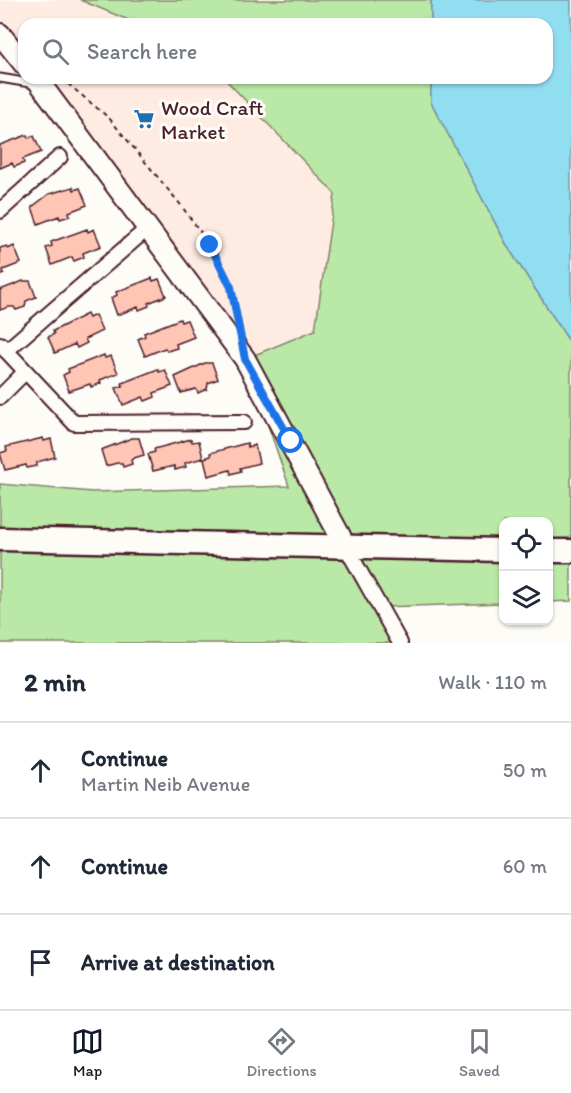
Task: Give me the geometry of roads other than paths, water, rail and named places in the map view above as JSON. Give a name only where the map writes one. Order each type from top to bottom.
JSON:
[{"type":"highway","points":[[0,539],[499,550]]},
{"type":"highway","points":[[553,551],[571,551]]},
{"type":"main road","points":[[0,34],[18,56]]},
{"type":"main road","points":[[40,84],[245,359],[346,547]]},
{"type":"street","points":[[0,211],[60,157]]},
{"type":"street","points":[[148,228],[3,348],[74,423],[244,422]]},
{"type":"street","points":[[0,397],[25,372]]},
{"type":"street","points":[[346,547],[400,643]]},
{"type":"lane","points":[[0,78],[18,79]]},
{"type":"water","points":[[431,0],[571,0],[571,344],[508,247],[431,102],[431,84],[553,84],[553,18],[431,18]]},
{"type":"place","name":"Wood Craft Market","points":[[144,119]]}]
